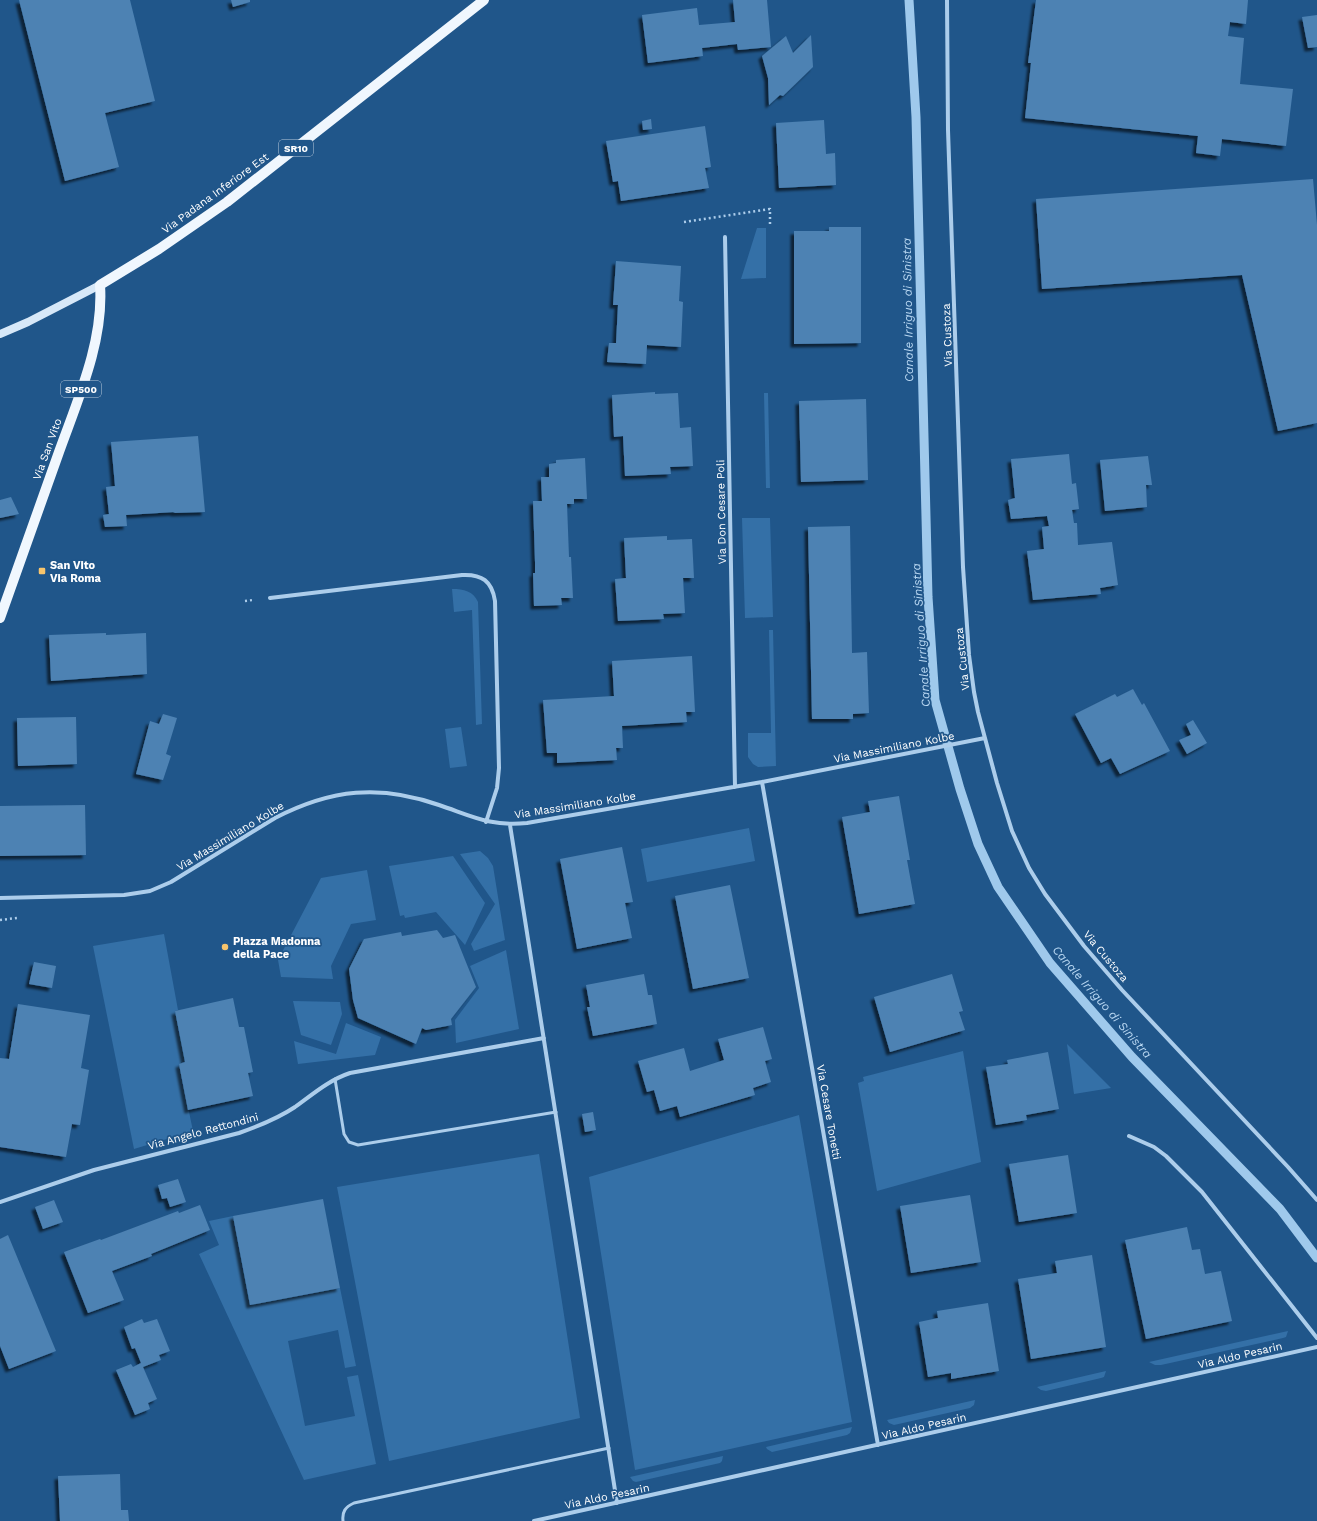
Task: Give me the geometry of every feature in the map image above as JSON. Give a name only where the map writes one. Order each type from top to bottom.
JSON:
[{"type":"main road","name":"Via Padana Inferiore Est","points":[[0,334],[49,311],[100,284],[158,249],[227,202],[484,0]]},
{"type":"main road","name":"Via San Vito","points":[[0,618],[84,379],[98,328],[101,311],[100,284]]},
{"type":"street","name":"Via Custoza","points":[[947,0],[948,137],[963,567],[971,672],[976,699],[997,783],[1017,845],[1029,868],[1084,946],[1122,990],[1288,1167],[1317,1200]]},
{"type":"street","name":"Via Don Cesare Poli","points":[[725,237],[735,787]]},
{"type":"street","points":[[270,598],[462,575],[477,576],[483,578],[488,583],[492,588],[495,601],[499,768],[497,788],[486,822]]},
{"type":"street","name":"Via Massimiliano Kolbe","points":[[0,898],[124,895],[150,891],[171,882],[290,810],[324,798],[353,792],[382,792],[412,797],[440,805],[486,822],[510,825],[527,824],[762,782],[986,738]]},
{"type":"street","name":"Via Cesare Tonetti","points":[[762,782],[878,1445]]},
{"type":"street","points":[[510,825],[617,1503]]},
{"type":"street","name":"Via Angelo Rettondini","points":[[0,1202],[94,1170],[232,1135],[260,1126],[285,1114],[329,1082],[350,1073],[544,1038]]},
{"type":"street","points":[[1129,1136],[1154,1147],[1202,1192],[1317,1338]]},
{"type":"street","name":"Via Aldo Pesarin","points":[[534,1521],[1317,1347]]},
{"type":"lane","points":[[335,1079],[344,1134],[349,1142],[358,1145],[556,1112]]},
{"type":"lane","points":[[343,1521],[342,1516],[345,1508],[354,1503],[609,1448]]},
{"type":"path","points":[[684,222],[770,209],[770,226]]},
{"type":"path","points":[[0,920],[17,918]]},
{"type":"shaded area","points":[[757,228],[766,228],[766,278],[741,279]]},
{"type":"shaded area","points":[[764,393],[768,393],[770,488],[766,488]]},
{"type":"shaded area","points":[[742,518],[770,518],[773,617],[745,618]]},
{"type":"shaded area","points":[[452,589],[468,591],[474,595],[478,602],[482,724],[476,725],[472,610],[454,612]]},
{"type":"shaded area","points":[[769,630],[773,630],[776,766],[758,767],[753,764],[748,757],[748,733],[771,733]]},
{"type":"shaded area","points":[[461,727],[467,766],[450,768],[445,729]]},
{"type":"shaded area","points":[[749,828],[755,861],[647,882],[641,849]]},
{"type":"shaded area","points":[[480,851],[488,858],[493,866],[505,940],[474,951],[471,944],[495,904],[460,854]]},
{"type":"shaded area","points":[[453,856],[485,903],[465,945],[436,912],[405,918],[404,915],[400,916],[389,866]]},
{"type":"shaded area","points":[[367,870],[376,920],[351,924],[331,966],[333,979],[281,977],[278,960],[321,878]]},
{"type":"shaded area","points":[[164,934],[178,1010],[175,1011],[185,1062],[179,1064],[193,1131],[134,1149],[93,946]]},
{"type":"shaded area","points":[[506,950],[519,1029],[456,1043],[455,1020],[479,988],[470,966]]},
{"type":"shaded area","points":[[293,1001],[340,1002],[342,1014],[331,1045],[301,1035]]},
{"type":"shaded area","points":[[346,1023],[381,1037],[375,1055],[298,1064],[294,1041],[336,1054]]},
{"type":"shaded area","points":[[1067,1044],[1111,1088],[1074,1094]]},
{"type":"shaded area","points":[[963,1051],[981,1162],[877,1191],[858,1083],[864,1081],[863,1077]]},
{"type":"shaded area","points":[[799,1115],[852,1422],[635,1470],[589,1177]]},
{"type":"shaded area","points":[[539,1154],[580,1418],[389,1461],[337,1187]]},
{"type":"shaded area","points":[[233,1216],[250,1305],[340,1288],[356,1366],[345,1368],[338,1330],[288,1341],[305,1426],[355,1416],[347,1377],[358,1375],[376,1464],[304,1480],[199,1254],[219,1245],[209,1221]]},
{"type":"shaded area","points":[[1288,1331],[1286,1337],[1283,1338],[1161,1365],[1155,1365],[1149,1362]]},
{"type":"shaded area","points":[[1106,1371],[1104,1377],[1101,1378],[1046,1391],[1037,1387]]},
{"type":"shaded area","points":[[975,1400],[974,1405],[970,1408],[894,1425],[889,1423],[887,1420]]},
{"type":"shaded area","points":[[852,1427],[850,1433],[847,1435],[772,1452],[766,1447]]},
{"type":"shaded area","points":[[723,1456],[720,1463],[636,1482],[630,1477]]},
{"type":"building","points":[[19,0],[130,0],[155,101],[105,113],[119,167],[65,181]]},
{"type":"building","points":[[231,0],[250,0],[250,2],[233,7]]},
{"type":"building","points":[[733,0],[767,0],[771,47],[738,50],[737,44],[702,48],[703,56],[648,63],[642,15],[697,8],[699,25],[735,22]]},
{"type":"building","points":[[1036,0],[1248,0],[1246,24],[1230,22],[1228,36],[1244,38],[1240,84],[1293,89],[1286,146],[1222,139],[1220,156],[1196,153],[1198,136],[1025,118],[1031,63],[1028,63]]},
{"type":"building","points":[[1317,15],[1317,47],[1308,48],[1302,17]]},
{"type":"building","points":[[811,35],[813,67],[783,96],[780,95],[769,105],[768,78],[762,56],[786,36],[793,53]]},
{"type":"building","points":[[651,119],[652,129],[643,130],[642,121]]},
{"type":"building","points":[[824,120],[826,154],[835,153],[836,185],[779,188],[776,123]]},
{"type":"building","points":[[705,126],[711,167],[705,168],[709,188],[621,201],[618,181],[613,182],[606,141]]},
{"type":"building","points":[[1313,179],[1317,225],[1317,423],[1278,431],[1242,275],[1042,289],[1036,199]]},
{"type":"building","points":[[829,227],[861,227],[861,343],[794,344],[794,231],[829,231]]},
{"type":"building","points":[[616,261],[681,266],[679,301],[683,302],[681,347],[647,345],[646,364],[607,362],[609,343],[616,343],[618,305],[613,305]]},
{"type":"building","points":[[655,392],[655,394],[678,393],[680,428],[691,427],[693,466],[670,467],[671,474],[625,476],[623,436],[614,437],[612,395]]},
{"type":"building","points":[[866,399],[868,480],[801,482],[799,401]]},
{"type":"building","points":[[198,436],[205,512],[126,515],[127,526],[105,527],[103,515],[109,514],[106,487],[115,486],[111,442]]},
{"type":"building","points":[[1069,454],[1072,484],[1076,483],[1079,509],[1072,510],[1074,523],[1077,523],[1078,545],[1112,542],[1118,585],[1100,588],[1101,594],[1033,600],[1027,551],[1044,549],[1042,527],[1049,526],[1047,516],[1011,519],[1008,500],[1015,498],[1011,459]]},
{"type":"building","points":[[1148,456],[1152,485],[1146,485],[1147,507],[1105,511],[1100,460]]},
{"type":"building","points":[[585,458],[587,499],[574,499],[574,504],[567,504],[569,557],[571,557],[573,598],[561,598],[562,605],[534,606],[533,573],[535,573],[535,562],[533,501],[542,501],[541,477],[549,477],[549,464],[556,463],[556,460]]},
{"type":"building","points":[[11,497],[19,514],[0,518],[0,500]]},
{"type":"building","points":[[850,526],[852,653],[867,652],[869,713],[853,714],[853,719],[812,719],[808,527]]},
{"type":"building","points":[[667,536],[667,540],[692,539],[694,578],[683,578],[685,613],[663,614],[664,619],[618,621],[615,579],[626,578],[624,538]]},
{"type":"building","points":[[106,633],[106,635],[146,633],[147,674],[51,681],[49,635]]},
{"type":"building","points":[[692,656],[695,712],[686,712],[687,722],[622,726],[623,748],[616,748],[617,760],[557,763],[557,753],[547,753],[543,700],[614,696],[612,661]]},
{"type":"building","points":[[1133,689],[1142,705],[1144,703],[1170,751],[1120,774],[1111,758],[1101,763],[1075,714],[1115,694],[1117,697]]},
{"type":"building","points":[[163,714],[177,718],[166,754],[171,756],[163,780],[136,774],[150,721],[159,724]]},
{"type":"building","points":[[76,717],[77,764],[18,766],[17,718]]},
{"type":"building","points":[[1193,720],[1207,743],[1187,754],[1179,740],[1191,735],[1186,724]]},
{"type":"building","points":[[899,796],[910,860],[907,860],[915,904],[859,914],[842,817],[870,812],[868,801]]},
{"type":"building","points":[[85,805],[86,855],[0,856],[0,806]]},
{"type":"building","points":[[622,847],[633,902],[625,903],[632,938],[577,949],[560,859]]},
{"type":"building","points":[[730,885],[749,978],[693,989],[675,896]]},
{"type":"building","points":[[437,930],[443,938],[455,935],[476,987],[451,1019],[452,1025],[426,1030],[422,1028],[416,1044],[358,1018],[353,1000],[349,969],[364,939],[401,932],[402,936]]},
{"type":"building","points":[[34,962],[56,966],[52,988],[29,984]]},
{"type":"building","points":[[644,974],[648,995],[652,995],[657,1024],[593,1036],[587,1007],[590,1007],[586,985]]},
{"type":"building","points":[[952,974],[963,1011],[959,1012],[965,1030],[890,1052],[874,997]]},
{"type":"building","points":[[233,998],[239,1027],[244,1027],[253,1072],[248,1073],[253,1096],[188,1110],[179,1064],[185,1062],[175,1011]]},
{"type":"building","points":[[18,1004],[90,1015],[81,1068],[89,1070],[80,1125],[72,1124],[66,1157],[0,1147],[0,1058],[9,1059]]},
{"type":"building","points":[[763,1027],[772,1059],[765,1061],[771,1082],[753,1088],[755,1095],[680,1117],[677,1106],[660,1111],[654,1090],[647,1092],[638,1061],[684,1048],[690,1071],[724,1060],[718,1039]]},
{"type":"building","points":[[1048,1052],[1059,1109],[1026,1115],[1027,1120],[996,1125],[986,1067],[1008,1064],[1007,1060]]},
{"type":"building","points":[[593,1112],[596,1130],[585,1132],[582,1114]]},
{"type":"building","points":[[1068,1155],[1077,1213],[1019,1222],[1009,1164]]},
{"type":"building","points":[[178,1179],[186,1202],[170,1207],[167,1198],[162,1199],[158,1185]]},
{"type":"building","points":[[970,1195],[981,1262],[911,1273],[900,1206]]},
{"type":"building","points":[[323,1199],[340,1288],[250,1305],[233,1216]]},
{"type":"building","points":[[54,1200],[63,1222],[43,1229],[35,1207]]},
{"type":"building","points":[[200,1205],[210,1230],[151,1254],[152,1256],[112,1271],[124,1300],[88,1313],[64,1252],[100,1239],[101,1240],[178,1211],[179,1213]]},
{"type":"building","points":[[1187,1227],[1192,1250],[1200,1249],[1205,1274],[1221,1271],[1232,1321],[1146,1339],[1125,1240]]},
{"type":"building","points":[[8,1235],[56,1351],[9,1369],[0,1346],[0,1239]]},
{"type":"building","points":[[1092,1255],[1106,1347],[1031,1359],[1018,1279],[1057,1273],[1055,1261]]},
{"type":"building","points":[[988,1303],[999,1371],[951,1379],[951,1373],[928,1377],[919,1322],[938,1318],[937,1311]]},
{"type":"building","points":[[142,1319],[144,1323],[157,1319],[170,1351],[159,1355],[161,1360],[143,1367],[157,1399],[148,1403],[150,1409],[135,1415],[116,1370],[131,1364],[133,1367],[141,1363],[135,1348],[132,1349],[124,1327]]},
{"type":"building","points":[[120,1474],[121,1510],[128,1510],[129,1521],[60,1521],[58,1476]]},
{"type":"waterway","name":"Canale Irriguo di Sinistra","points":[[909,0],[916,117],[928,597],[935,700],[960,789],[978,844],[998,887],[1050,963],[1132,1057],[1280,1209],[1317,1258]]},
{"type":"place","name":"San Vito Via Roma","points":[[42,571]]},
{"type":"place","name":"Piazza Madonna della Pace","points":[[225,947]]}]
